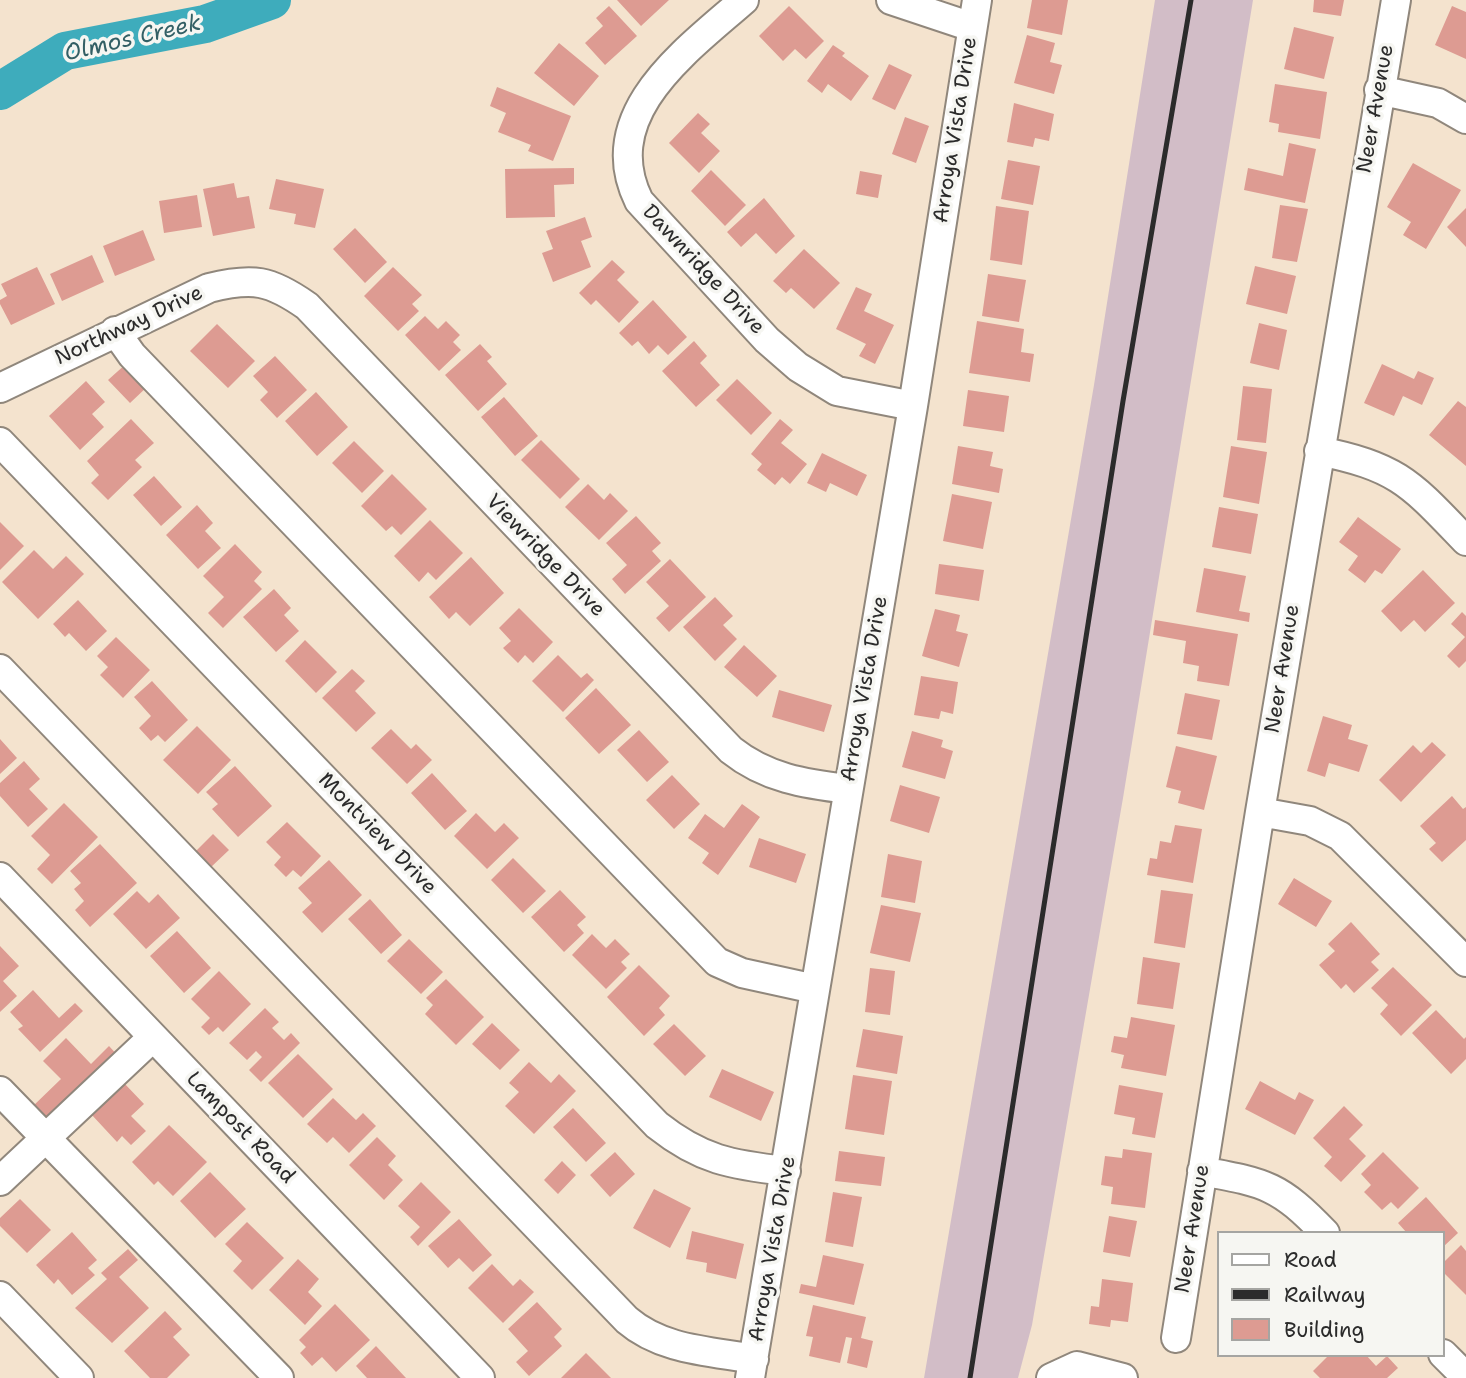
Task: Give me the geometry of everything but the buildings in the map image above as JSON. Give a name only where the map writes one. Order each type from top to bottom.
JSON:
[{"type":"street","name":"Dawnridge Drive","points":[[744,0],[707,33],[641,102],[628,143],[627,168],[631,187],[648,211],[767,340],[797,367],[837,391],[913,406]]},
{"type":"street","points":[[891,0],[972,27]]},
{"type":"street","name":"Arroya Vista Drive","points":[[752,1368],[913,406],[977,0]]},
{"type":"street","name":"Neer Avenue","points":[[1176,1338],[1319,451],[1396,0]]},
{"type":"street","points":[[1379,90],[1438,103],[1466,119]]},
{"type":"street","name":"Northway Drive","points":[[0,388],[209,288],[236,281],[264,281]]},
{"type":"street","name":"Viewridge Drive","points":[[264,281],[307,306],[731,750],[766,773],[807,784],[848,789]]},
{"type":"street","points":[[115,331],[132,355],[718,962],[743,973],[815,989]]},
{"type":"street","name":"Montview Drive","points":[[0,442],[657,1125],[681,1144],[707,1158],[736,1166],[786,1171]]},
{"type":"street","points":[[1319,451],[1366,460],[1400,476],[1466,541]]},
{"type":"street","points":[[0,669],[627,1320],[646,1336],[663,1343],[752,1368]]},
{"type":"street","points":[[1260,812],[1310,821],[1340,836],[1466,962]]},
{"type":"street","name":"Lampost Road","points":[[0,877],[480,1378]]},
{"type":"street","points":[[0,1181],[153,1037]]},
{"type":"street","points":[[0,1091],[279,1378]]},
{"type":"street","points":[[1202,1171],[1271,1186],[1296,1203],[1323,1231]]},
{"type":"street","points":[[0,1296],[79,1378]]},
{"type":"street","points":[[1445,1356],[1466,1377]]},
{"type":"street","points":[[1051,1378],[1077,1366],[1123,1378]]},
{"type":"shaded area","points":[[1155,0],[1253,0],[1123,798],[1032,1325],[1018,1378],[924,1378],[1094,385]]},
{"type":"waterway","name":"Olmos Creek","points":[[0,91],[65,51],[205,24],[272,0]]},
{"type":"railway","points":[[970,1378],[1123,401],[1191,0]]}]
